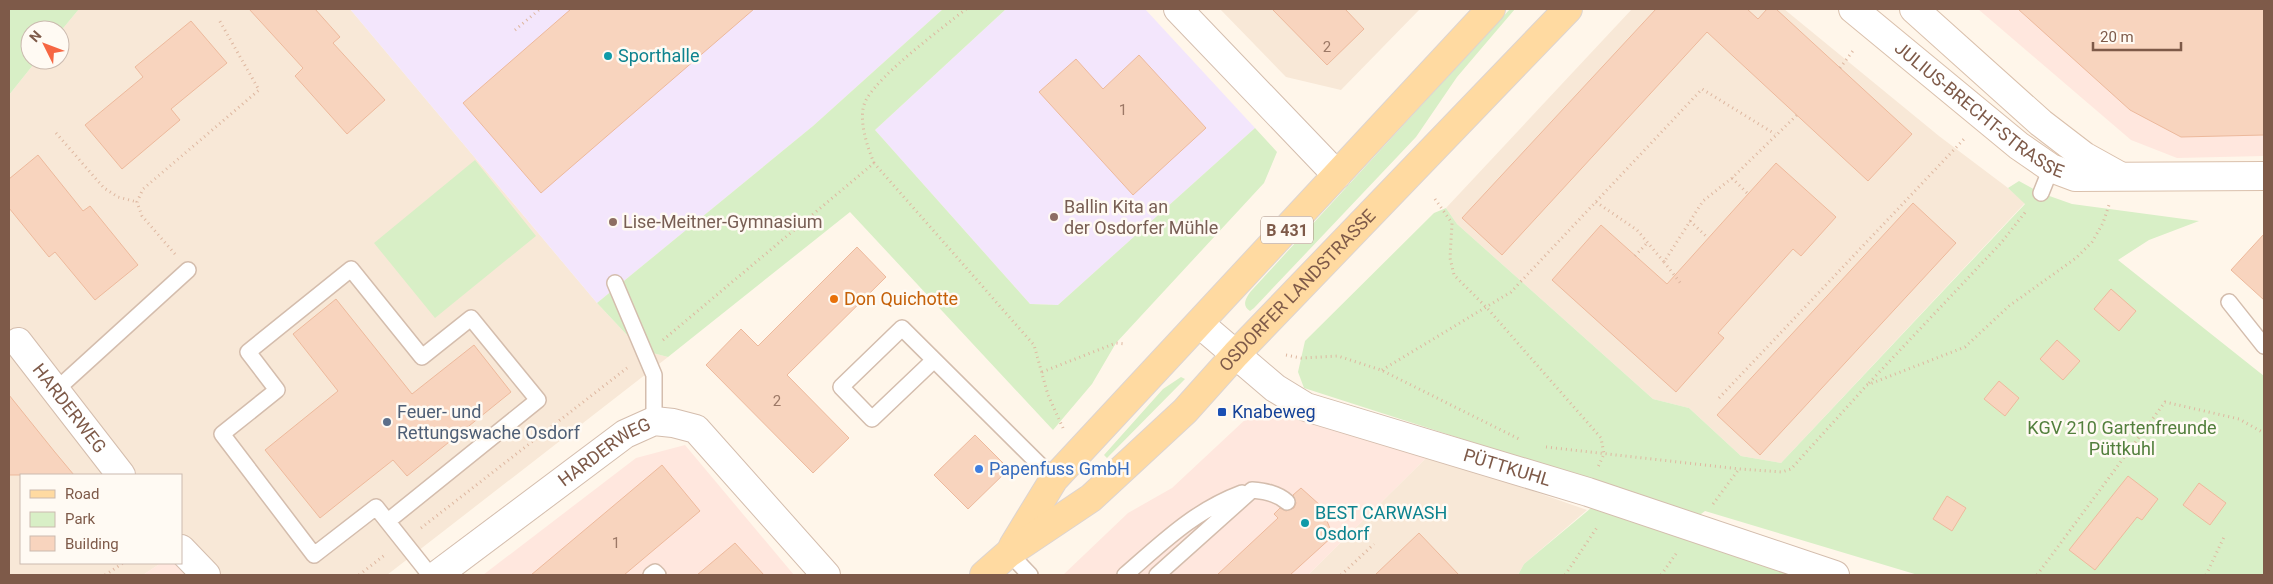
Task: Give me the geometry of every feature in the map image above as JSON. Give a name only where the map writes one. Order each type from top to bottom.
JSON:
[{"type":"main road","name":"OSDORFER LANDSTRASSE","points":[[1009,553],[1054,479],[1491,9]]},
{"type":"main road","name":"OSDORFER LANDSTRASSE","points":[[984,575],[1009,553],[1091,498],[1185,411],[1236,354],[1568,9]]},
{"type":"street","points":[[1178,9],[1337,175]]},
{"type":"street","name":"JULIUS-BRECHT-STRASSE","points":[[1853,9],[2019,146],[2051,168],[2075,177],[2264,176]]},
{"type":"street","name":"JULIUS-BRECHT-STRASSE","points":[[1914,9],[2041,123],[2084,156],[2122,177]]},
{"type":"street","name":"PÜTTKUHL","points":[[1200,324],[1275,388],[1306,407],[1588,492],[1614,503],[1835,575]]},
{"type":"street","name":"HARDERWEG","points":[[18,342],[120,474]]},
{"type":"street","name":"HARDERWEG","points":[[437,575],[625,434],[654,421],[673,423],[696,429],[826,575]]},
{"type":"street","points":[[182,550],[206,575]]},
{"type":"lane","points":[[2041,193],[2051,168]]},
{"type":"lane","points":[[388,522],[538,400],[471,318],[422,357],[351,269],[248,352],[277,390],[222,434],[314,555],[376,507],[430,575]]},
{"type":"lane","points":[[56,390],[188,270]]},
{"type":"lane","points":[[614,282],[654,375],[654,421]]},
{"type":"lane","points":[[2229,302],[2264,346]]},
{"type":"lane","points":[[934,360],[872,419],[841,386],[902,328],[1054,479]]},
{"type":"lane","points":[[1157,575],[1252,490]]},
{"type":"lane","points":[[1126,575],[1177,529],[1203,510],[1252,490],[1266,491],[1282,497],[1287,502]]},
{"type":"lane","points":[[1009,553],[1030,575]]},
{"type":"lane","points":[[652,575],[656,572],[658,575]]},
{"type":"path","points":[[515,30],[540,9]]},
{"type":"path","points":[[966,9],[888,75],[866,101],[862,127],[874,163],[1034,345],[1048,395],[1064,431]]},
{"type":"path","points":[[188,270],[142,216],[137,202],[143,189],[259,90],[218,18]]},
{"type":"path","points":[[1840,68],[1855,48]]},
{"type":"path","points":[[1381,370],[1511,292],[1702,89],[1775,134]]},
{"type":"path","points":[[1664,262],[1703,201],[1732,178],[1775,134],[1797,115]]},
{"type":"path","points":[[56,133],[104,188],[118,197],[137,202]]},
{"type":"path","points":[[1719,398],[1965,138]]},
{"type":"path","points":[[359,575],[645,354],[874,163]]},
{"type":"path","points":[[1732,178],[1748,194]]},
{"type":"path","points":[[1541,447],[1782,472],[1791,469],[1867,385],[2001,243],[2041,193]]},
{"type":"path","points":[[1434,199],[1452,222],[1450,258],[1454,274],[1487,308],[1601,438],[1604,454]]},
{"type":"path","points":[[1596,202],[1637,230],[1682,285]]},
{"type":"path","points":[[1867,385],[1965,347],[2009,306],[2076,258],[2092,242],[2103,223],[2110,202]]},
{"type":"path","points":[[1690,221],[1708,238]]},
{"type":"path","points":[[1635,256],[1647,243]]},
{"type":"path","points":[[1042,372],[1116,343],[1126,344]]},
{"type":"path","points":[[1286,355],[1301,358],[1338,356],[1381,370],[1523,441]]},
{"type":"path","points":[[2037,575],[2165,402],[2239,419],[2264,433]]},
{"type":"path","points":[[1565,575],[1614,503]]},
{"type":"path","points":[[2206,575],[2225,535]]},
{"type":"path","points":[[1341,575],[1374,544]]},
{"type":"path","points":[[105,575],[122,564]]},
{"type":"shaded area","points":[[79,9],[350,9],[597,303],[641,350],[668,357],[387,575],[188,575],[182,564],[182,474],[20,474],[20,564],[160,564],[143,575],[9,575],[9,95],[29,70],[70,70],[70,20]]},
{"type":"shaded area","name":"Lise-Meitner-Gymnasium","points":[[350,9],[943,9],[813,126],[597,303]]},
{"type":"shaded area","name":"Ballin Kita an der Osdorfer Mühle","points":[[1006,9],[1145,9],[1255,128],[1058,305],[1030,304],[875,130]]},
{"type":"shaded area","points":[[1220,9],[1420,9],[1341,90],[1286,77]]},
{"type":"shaded area","points":[[1632,9],[1784,9],[1939,136],[2025,203],[1781,463],[1741,456],[1689,408],[1653,399],[1457,224],[1446,208]]},
{"type":"shaded area","points":[[1978,9],[2264,9],[2264,156],[2177,158],[2131,140]]},
{"type":"shaded area","points":[[1287,410],[1429,455],[1308,575],[1063,575],[1128,513],[1172,488],[1248,417]]},
{"type":"shaded area","points":[[685,445],[794,575],[483,575],[636,458]]},
{"type":"shaded area","points":[[1429,455],[1587,510],[1524,564],[1518,575],[1308,575]]},
{"type":"shaded area","points":[[160,564],[179,564],[188,575],[143,575]]},
{"type":"green space","points":[[9,9],[79,9],[70,20],[20,20],[20,70],[29,70],[9,95]]},
{"type":"green space","points":[[943,9],[1006,9],[875,130],[1030,304],[1058,305],[1255,128],[1277,152],[1264,183],[1116,343],[1092,384],[1053,430],[850,212],[668,357],[641,350],[597,303],[813,126]]},
{"type":"green space","points":[[1510,9],[1515,9],[1457,77],[1416,137],[1254,308],[1250,311],[1247,309],[1245,301],[1252,290]]},
{"type":"green space","points":[[475,160],[536,236],[435,318],[374,243]]},
{"type":"green space","name":"KGV 210 Gartenfreunde Püttkuhl","points":[[2019,181],[2041,193],[2072,204],[2199,221],[2149,240],[2118,260],[2264,376],[2264,575],[1918,575],[1705,511],[1685,526],[1833,575],[1518,575],[1524,564],[1615,488],[1304,388],[1298,372],[1305,341],[1434,213],[1446,208],[1457,224],[1653,399],[1689,408],[1741,456],[1781,463],[2025,204],[2008,188]]},
{"type":"green space","points":[[1181,377],[1185,379],[1107,458],[1104,455],[1163,389]]},
{"type":"building","points":[[249,9],[315,9],[340,37],[333,43],[385,100],[347,134],[295,76],[303,68]]},
{"type":"building","name":"Sporthalle","points":[[571,9],[754,9],[541,193],[463,103]]},
{"type":"building","points":[[1272,9],[1345,9],[1364,29],[1327,65]]},
{"type":"building","points":[[1656,9],[1747,9],[1758,19],[1767,9],[1776,9],[1912,134],[1868,181],[1707,32],[1502,255],[1462,218]]},
{"type":"building","points":[[2018,9],[2264,9],[2264,135],[2181,137],[2130,110]]},
{"type":"building","points":[[191,21],[227,63],[171,109],[180,120],[122,169],[85,125],[143,77],[135,67]]},
{"type":"building","points":[[1139,55],[1206,128],[1133,195],[1039,92],[1076,59],[1103,89]]},
{"type":"building","points":[[38,155],[83,211],[90,206],[138,265],[95,300],[55,252],[49,257],[9,208],[9,179]]},
{"type":"building","points":[[1776,163],[1836,217],[1801,256],[1793,249],[1718,333],[1724,338],[1676,392],[1552,280],[1601,225],[1667,284]]},
{"type":"building","points":[[1913,203],[1956,243],[1760,455],[1717,415]]},
{"type":"building","points":[[2264,234],[2264,300],[2231,270]]},
{"type":"building","points":[[857,247],[886,277],[787,375],[849,438],[813,473],[706,365],[741,329],[758,346]]},
{"type":"building","points":[[2111,289],[2136,311],[2119,331],[2094,309]]},
{"type":"building","name":"Feuer- und Rettungswache Osdorf","points":[[336,299],[412,394],[474,345],[511,392],[407,476],[393,460],[320,518],[265,450],[338,391],[293,334]]},
{"type":"building","points":[[2057,340],[2080,361],[2063,380],[2040,359]]},
{"type":"building","points":[[1999,381],[2019,398],[2005,416],[1984,399]]},
{"type":"building","points":[[9,395],[73,474],[9,475]]},
{"type":"building","points":[[975,435],[1009,469],[968,509],[934,475]]},
{"type":"building","points":[[662,465],[700,511],[624,575],[531,575]]},
{"type":"building","points":[[2128,476],[2158,499],[2142,520],[2137,517],[2095,570],[2069,550]]},
{"type":"building","points":[[2199,483],[2226,503],[2210,525],[2183,505]]},
{"type":"building","name":"BEST CARWASH Osdorf","points":[[1301,488],[1321,506],[1333,536],[1290,575],[1217,575],[1278,518],[1274,514],[1280,508],[1286,511],[1294,508],[1296,503],[1293,495]]},
{"type":"building","points":[[1947,496],[1966,508],[1952,531],[1933,519]]},
{"type":"building","points":[[1419,533],[1459,575],[1375,575]]},
{"type":"building","points":[[735,543],[764,575],[697,575]]},
{"type":"place","name":"Sporthalle","points":[[608,56]]},
{"type":"place","name":"Ballin Kita an der Osdorfer Mühle","points":[[1054,217]]},
{"type":"place","name":"Lise-Meitner-Gymnasium","points":[[613,222]]},
{"type":"place","name":"Don Quichotte","points":[[834,299]]},
{"type":"place","name":"Knabeweg","points":[[1222,412]]},
{"type":"place","name":"Feuer- und Rettungswache Osdorf","points":[[387,422]]},
{"type":"place","name":"Papenfuss GmbH","points":[[979,469]]},
{"type":"place","name":"BEST CARWASH Osdorf","points":[[1305,523]]}]
